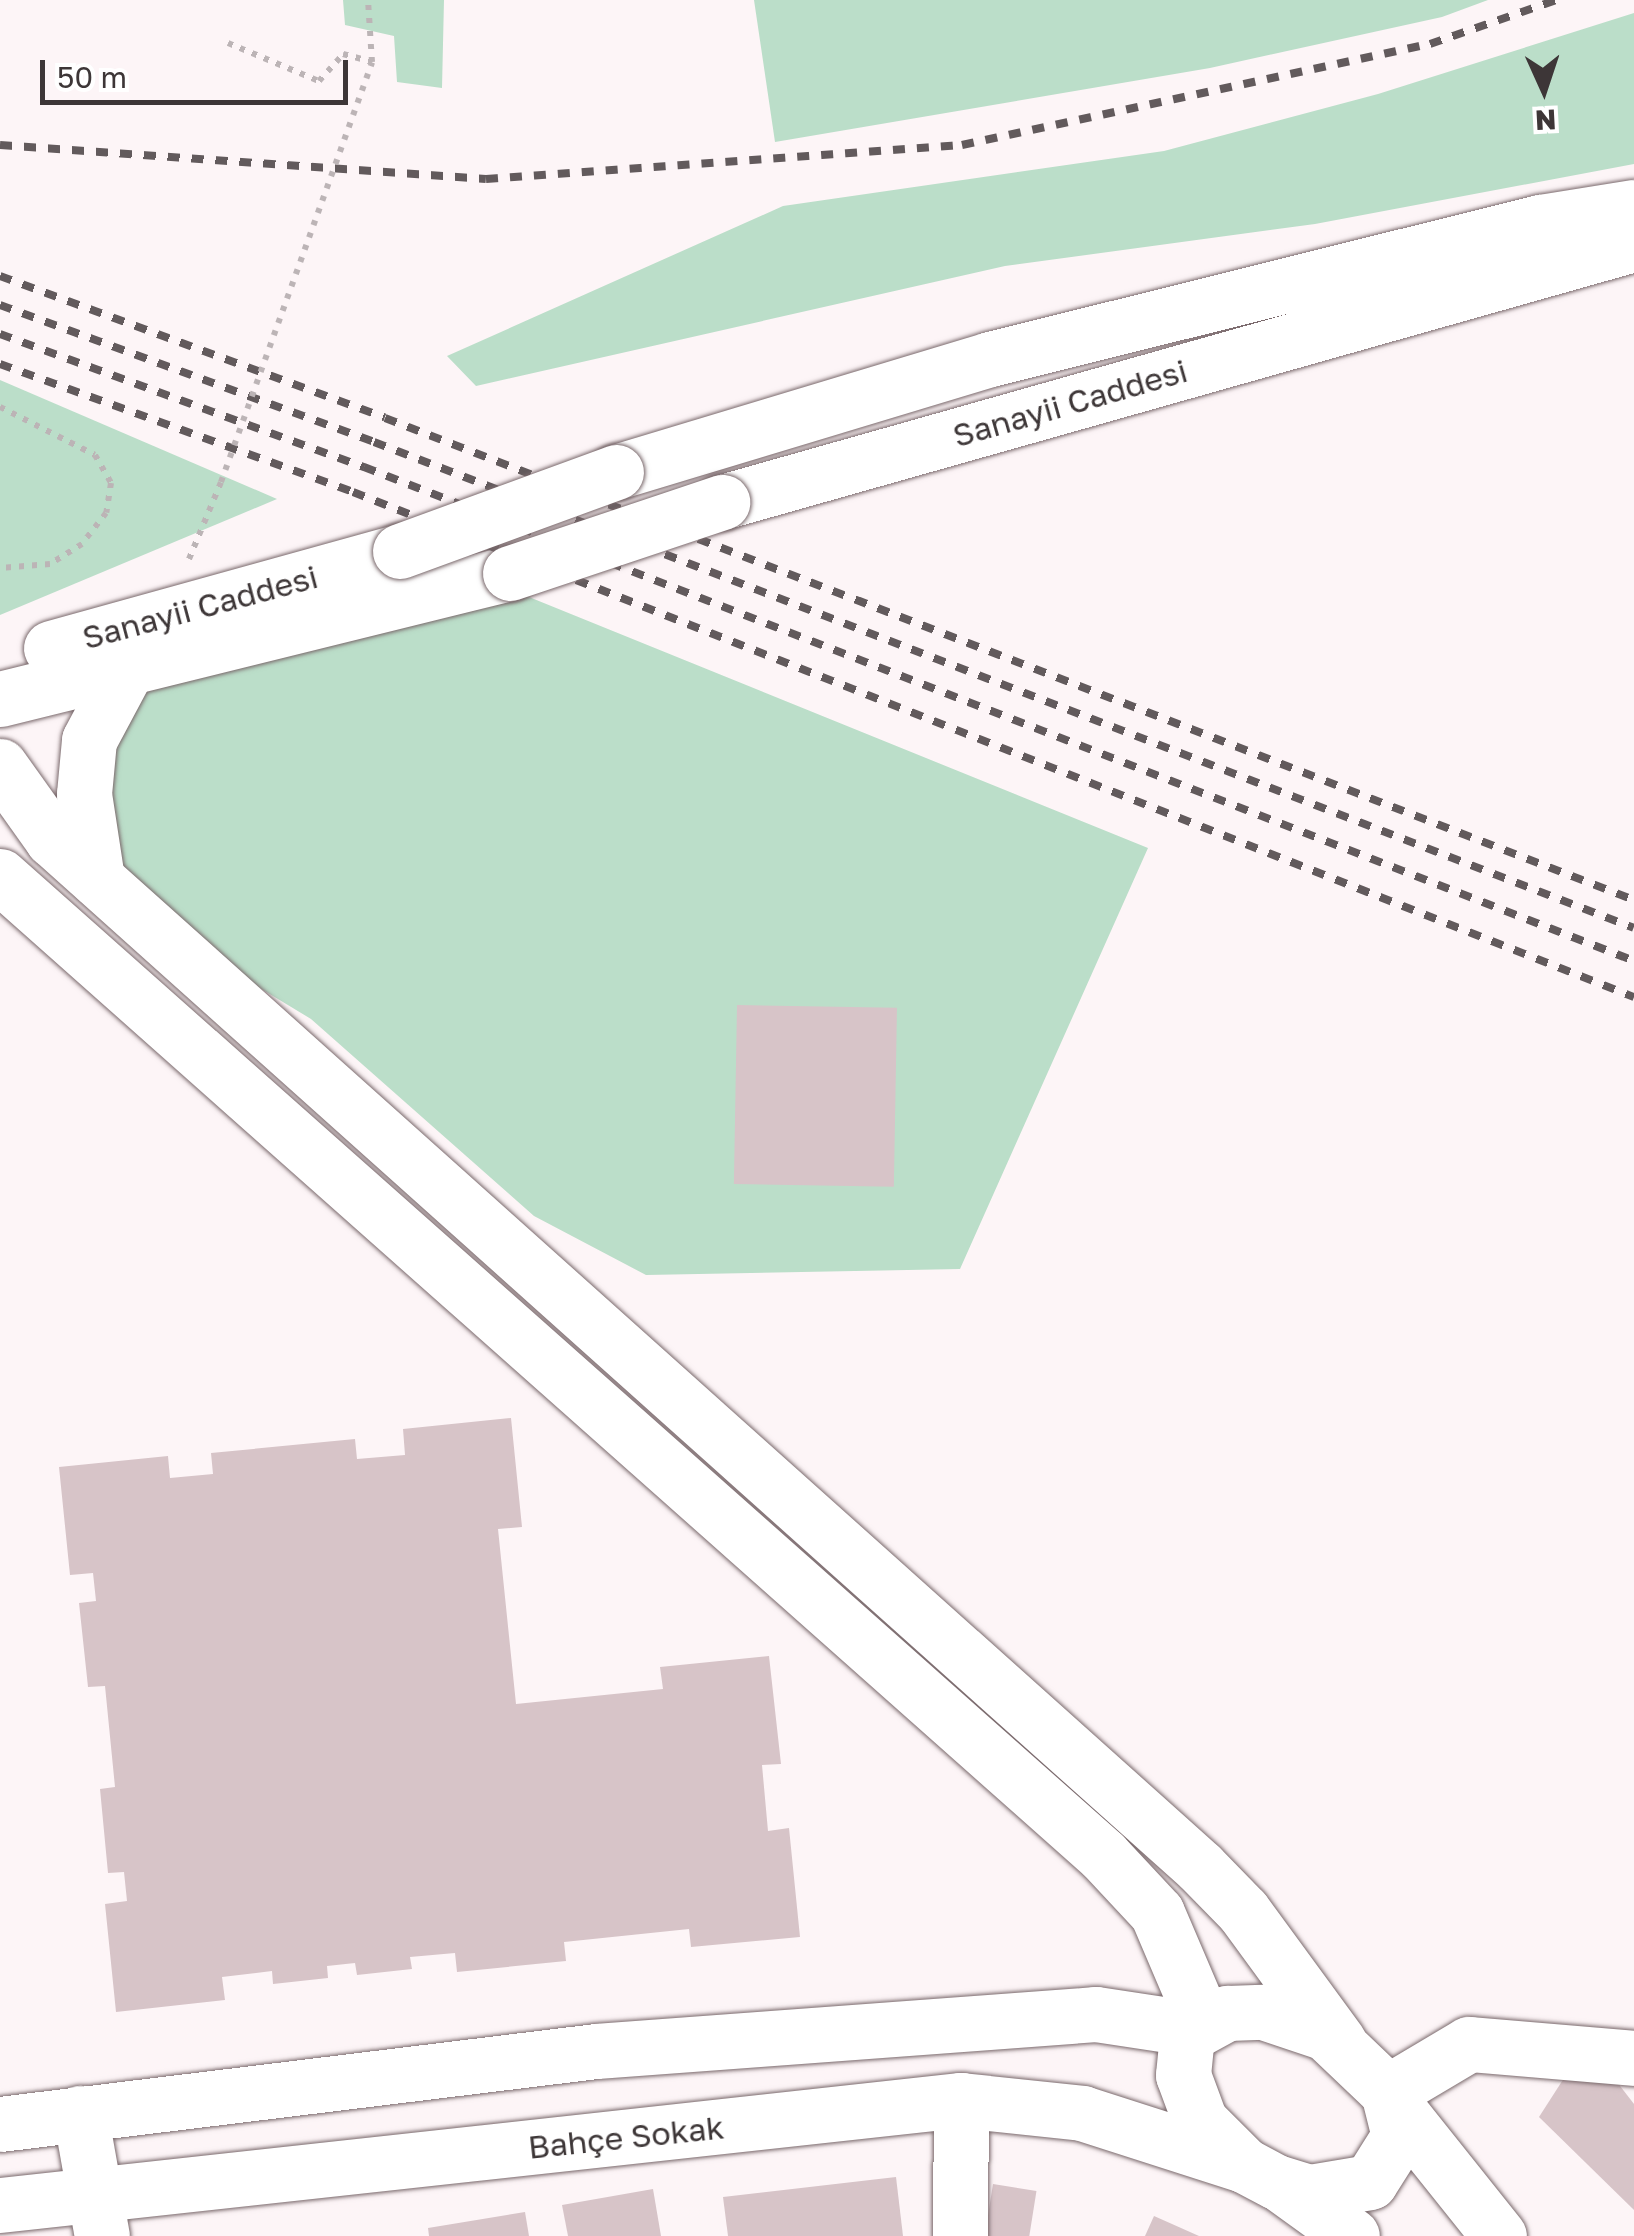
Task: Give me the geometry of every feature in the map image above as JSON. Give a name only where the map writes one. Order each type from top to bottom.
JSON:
[{"type":"street","name":"Sanayii Caddesi","points":[[0,661],[400,552],[616,472],[990,359],[1540,222],[1634,207]]},
{"type":"street","name":"Sanayii Caddesi","points":[[0,699],[510,573],[722,502],[1634,244]]},
{"type":"street","points":[[97,880],[84,794],[90,740],[128,668]]},
{"type":"street","points":[[0,766],[52,839],[1200,1867],[1243,1911],[1338,2042],[1392,2099],[1498,2236]]},
{"type":"street","points":[[0,876],[1103,1855],[1157,1913],[1199,2025]]},
{"type":"street","points":[[0,2124],[634,2048],[1096,2014],[1199,2025],[1264,2012],[1338,2042]]},
{"type":"street","points":[[1199,2025],[1182,2052],[1190,2103],[1214,2140],[1352,2236]]},
{"type":"street","points":[[1392,2099],[1469,2044],[1634,2058]]},
{"type":"street","points":[[1260,2173],[1309,2192],[1370,2182],[1393,2154],[1399,2136],[1392,2099]]},
{"type":"street","points":[[960,2236],[961,2100]]},
{"type":"street","name":"Bahçe Sokak","points":[[0,2205],[98,2214],[961,2100],[1082,2113],[1260,2173]]},
{"type":"street","points":[[80,2113],[98,2214]]},
{"type":"path","points":[[166,618],[222,482],[372,62],[368,0]]},
{"type":"path","points":[[228,43],[319,81],[342,54],[372,62]]},
{"type":"path","points":[[0,406],[95,455],[111,483],[106,513],[68,554],[50,564],[0,568]]},
{"type":"green space","points":[[343,0],[444,0],[442,88],[397,82],[394,36],[345,25]]},
{"type":"green space","points":[[754,0],[1488,0],[1442,17],[1210,68],[775,142]]},
{"type":"green space","points":[[1634,13],[1634,164],[1315,224],[1005,266],[476,386],[447,356],[783,206],[1164,151],[1378,94]]},
{"type":"green space","points":[[0,380],[277,499],[0,615]]},
{"type":"green space","points":[[482,578],[1148,848],[960,1269],[646,1275],[534,1216],[311,1019],[182,941],[118,861],[94,787],[114,694]]},
{"type":"building","points":[[737,1005],[897,1008],[894,1187],[734,1184]]},
{"type":"building","points":[[511,1418],[522,1527],[498,1529],[516,1704],[663,1689],[660,1667],[769,1656],[781,1764],[762,1765],[768,1831],[789,1828],[800,1937],[691,1947],[689,1929],[564,1942],[566,1961],[457,1972],[455,1953],[410,1957],[412,1969],[357,1975],[355,1963],[327,1966],[328,1978],[273,1984],[272,1971],[222,1977],[225,2000],[116,2012],[105,1904],[127,1901],[124,1872],[108,1873],[100,1789],[115,1787],[105,1686],[88,1687],[79,1603],[96,1601],[93,1573],[70,1575],[59,1467],[168,1456],[170,1478],[213,1474],[211,1453],[355,1439],[357,1459],[405,1455],[403,1429]]},
{"type":"building","points":[[1566,2075],[1617,2082],[1634,2104],[1634,2210],[1539,2117]]},
{"type":"building","points":[[896,2177],[903,2236],[728,2236],[723,2197]]},
{"type":"building","points":[[993,2184],[1036,2191],[1029,2236],[985,2236]]},
{"type":"building","points":[[653,2189],[661,2236],[568,2236],[562,2205]]},
{"type":"building","points":[[525,2212],[529,2236],[429,2236],[428,2228]]},
{"type":"building","points":[[1154,2216],[1199,2236],[1145,2236]]},
{"type":"railway","points":[[0,145],[486,179],[962,145],[1430,44],[1556,0]]},
{"type":"railway","points":[[0,276],[385,418],[1634,900]]},
{"type":"railway","points":[[0,305],[374,442],[1634,928]]},
{"type":"railway","points":[[0,334],[364,467],[1634,961]]},
{"type":"railway","points":[[0,364],[353,492],[1634,997]]}]
